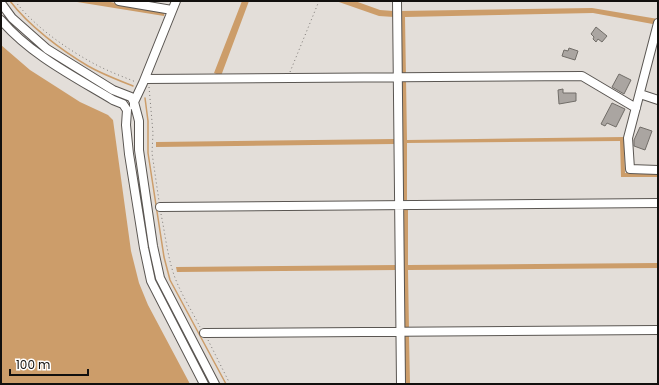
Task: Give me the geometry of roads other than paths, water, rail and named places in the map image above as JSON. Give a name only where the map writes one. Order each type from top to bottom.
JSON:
[{"type":"street","points":[[119,1],[172,10]]},
{"type":"street","points":[[129,154],[134,120],[134,102],[176,1]]},
{"type":"street","points":[[396,1],[401,384]]},
{"type":"street","points":[[1,3],[12,18],[47,49],[113,90],[131,97],[134,102],[138,121],[139,150],[152,239],[160,278],[215,384]]},
{"type":"street","points":[[1,20],[11,31],[43,57],[113,100],[123,104],[127,110],[126,125],[129,154],[144,248],[151,281],[204,384]]},
{"type":"street","points":[[657,25],[655,50],[640,94],[628,138],[630,169],[658,170]]},
{"type":"street","points":[[144,81],[288,78],[582,76],[636,108]]},
{"type":"street","points":[[640,94],[658,100]]},
{"type":"street","points":[[160,207],[658,203]]},
{"type":"street","points":[[204,333],[658,330]]},
{"type":"street","points":[[192,361],[199,362],[215,384]]},
{"type":"waterway","points":[[10,1],[26,19],[67,53],[93,69],[133,86]]},
{"type":"waterway","points":[[145,98],[148,121],[148,153],[164,257],[170,280],[226,384]]}]
